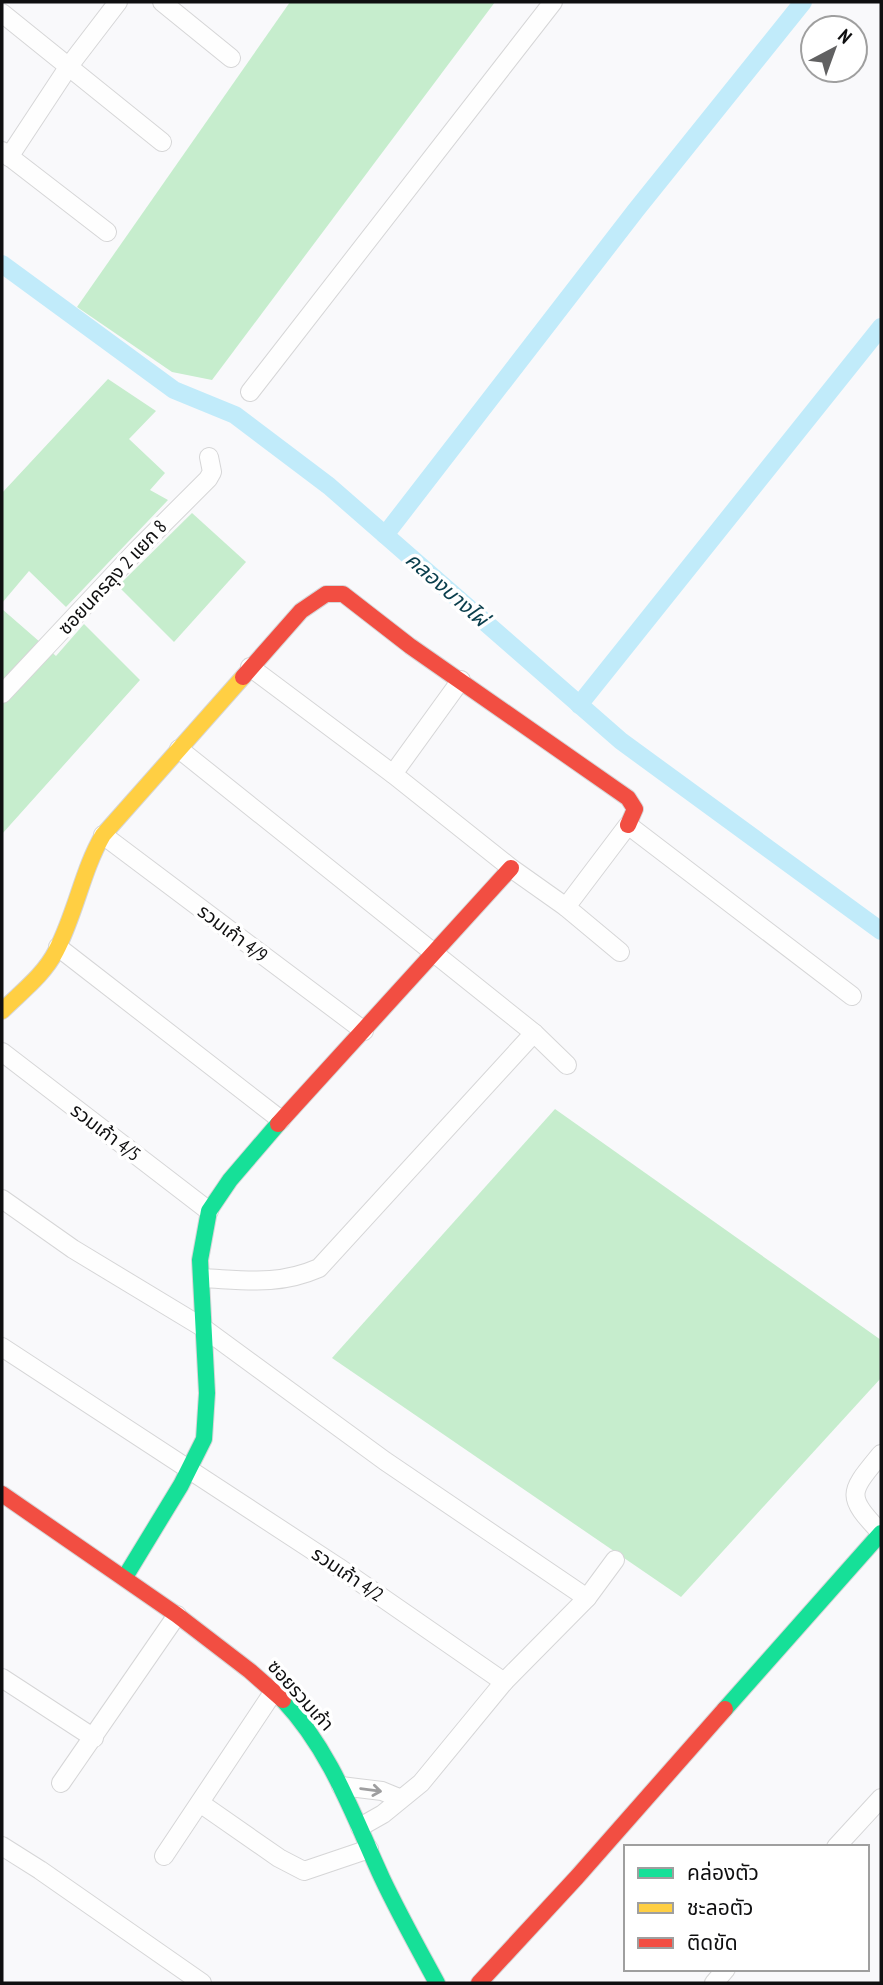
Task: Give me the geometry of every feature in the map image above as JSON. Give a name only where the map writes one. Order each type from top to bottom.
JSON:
[{"type":"street","points":[[107,232],[5,154],[118,2]]},
{"type":"street","points":[[162,2],[232,58]]},
{"type":"street","points":[[250,392],[553,2]]},
{"type":"street","points":[[2,13],[162,142]]},
{"type":"street","name":"ซอยนครลุง 2 แยก 8","points":[[2,694],[208,479],[212,472],[209,457]]},
{"type":"street","points":[[2,1011],[45,968],[58,947],[86,866],[103,835],[302,611],[334,590],[628,797],[635,809],[628,825],[566,907]]},
{"type":"street","points":[[250,667],[393,774],[620,951]]},
{"type":"street","points":[[393,774],[461,680]]},
{"type":"street","points":[[179,749],[534,1033],[567,1065]]},
{"type":"street","points":[[628,825],[852,996]]},
{"type":"street","name":"รวมเก้า 4/9","points":[[103,835],[364,1031]]},
{"type":"street","points":[[125,1577],[190,1469],[207,1427],[200,1260],[209,1211],[230,1180],[281,1120],[511,868]]},
{"type":"street","points":[[58,947],[281,1120]]},
{"type":"street","points":[[202,1278],[280,1281],[302,1276],[319,1268],[534,1033]]},
{"type":"street","name":"รวมเก้า 4/5","points":[[2,1052],[209,1211]]},
{"type":"street","points":[[2,1199],[73,1249],[202,1327],[385,1461],[587,1598]]},
{"type":"street","name":"รวมเก้า 4/2","points":[[2,1347],[338,1567],[505,1682]]},
{"type":"street","points":[[479,1983],[577,1877],[881,1533],[862,1513],[855,1491],[858,1483],[881,1454]]},
{"type":"street","name":"ซอยรวมเก้า","points":[[2,1494],[125,1577],[249,1668],[274,1691],[320,1746],[384,1883],[437,1983]]},
{"type":"street","points":[[360,1827],[383,1814],[399,1798],[421,1783],[505,1682],[587,1598],[615,1560]]},
{"type":"street","points":[[61,1783],[177,1615]]},
{"type":"street","points":[[2,1678],[94,1738]]},
{"type":"street","points":[[164,1856],[274,1691]]},
{"type":"street","points":[[341,1786],[382,1791],[399,1798]]},
{"type":"street","points":[[838,1845],[881,1798]]},
{"type":"street","points":[[200,1803],[279,1858],[304,1871],[369,1849]]},
{"type":"street","points":[[2,1846],[202,1983]]},
{"type":"green space","points":[[290,2],[495,2],[212,380],[172,372],[77,307]]},
{"type":"green space","points":[[108,379],[156,411],[129,439],[165,473],[150,490],[168,500],[66,607],[29,571],[2,603],[2,493]]},
{"type":"green space","points":[[192,513],[246,562],[174,642],[118,586]]},
{"type":"green space","points":[[2,609],[56,656],[84,624],[140,680],[2,834]]},
{"type":"green space","points":[[555,1109],[881,1340],[881,1378],[681,1597],[332,1358]]},
{"type":"waterway","points":[[385,535],[636,210],[803,2]]},
{"type":"waterway","name":"คลองบางไผ่","points":[[2,264],[174,390],[235,415],[329,486],[621,741],[881,931]]},
{"type":"waterway","points":[[579,705],[881,327]]},
{"type":"traffic: fast","points":[[125,1577],[181,1485],[204,1439],[207,1393],[200,1260],[209,1211],[230,1180],[278,1124]]},
{"type":"traffic: fast","points":[[725,1709],[881,1533]]},
{"type":"traffic: fast","points":[[283,1700],[315,1740],[328,1762],[388,1891],[437,1983]]},
{"type":"traffic: slow","points":[[2,1011],[39,976],[51,960],[63,937],[103,835],[243,677]]},
{"type":"traffic: jam","points":[[243,677],[301,611],[326,594],[343,594],[410,646],[628,798],[635,809],[628,825]]},
{"type":"traffic: jam","points":[[278,1124],[511,868]]},
{"type":"traffic: jam","points":[[2,1494],[177,1615],[283,1700]]},
{"type":"traffic: jam","points":[[479,1983],[577,1877],[725,1709]]}]
